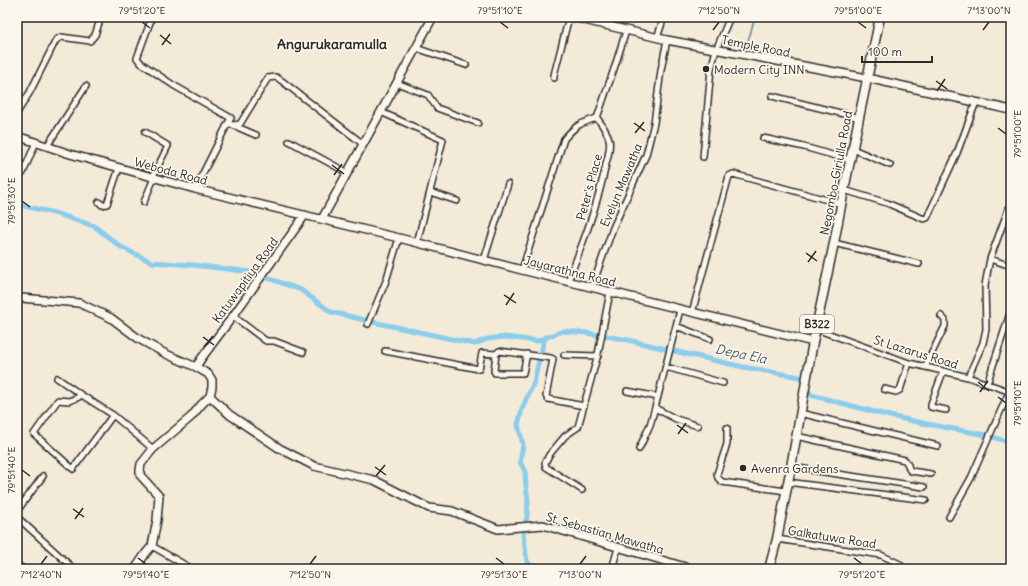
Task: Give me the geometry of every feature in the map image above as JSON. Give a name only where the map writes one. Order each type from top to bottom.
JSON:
[{"type":"main road","name":"Negombo-Giriulla Road","points":[[769,569],[777,539],[813,342],[880,17]]},
{"type":"street","points":[[17,113],[30,92],[56,40],[61,37],[90,41],[95,35],[101,17]]},
{"type":"street","points":[[152,17],[137,58],[141,63],[173,85],[231,118],[230,124],[195,189]]},
{"type":"street","points":[[322,219],[433,17]]},
{"type":"street","points":[[554,78],[569,17]]},
{"type":"street","name":"Temple Road","points":[[572,17],[657,38],[867,78],[1011,110]]},
{"type":"street","points":[[657,38],[664,17]]},
{"type":"street","points":[[703,157],[712,68],[716,50],[730,17]]},
{"type":"street","points":[[522,270],[564,139],[573,129],[583,122],[597,118],[626,30]]},
{"type":"street","name":"Evelyn Mawatha","points":[[592,287],[613,228],[646,155],[654,123],[661,70],[667,40]]},
{"type":"street","points":[[416,48],[466,65]]},
{"type":"street","points":[[230,124],[240,124],[268,78],[276,77],[363,144]]},
{"type":"street","points":[[397,83],[428,95],[437,108],[478,123]]},
{"type":"street","points":[[47,146],[86,86]]},
{"type":"street","points":[[772,96],[860,118]]},
{"type":"street","points":[[844,190],[887,203],[924,219],[927,218],[957,152],[976,102]]},
{"type":"street","points":[[381,112],[443,140],[417,243]]},
{"type":"street","name":"Peter's Place","points":[[568,281],[589,227],[604,176],[609,149],[609,140],[605,129],[597,118]]},
{"type":"street","points":[[230,124],[256,135]]},
{"type":"street","points":[[144,202],[168,146],[145,132]]},
{"type":"street","name":"Weboda Road","points":[[17,136],[70,154],[153,178],[322,219]]},
{"type":"street","points":[[763,138],[804,147],[850,160]]},
{"type":"street","points":[[289,141],[348,173]]},
{"type":"street","points":[[23,173],[36,142]]},
{"type":"street","points":[[853,149],[890,165]]},
{"type":"street","points":[[99,202],[102,205],[107,204],[119,168]]},
{"type":"street","points":[[692,313],[729,176],[733,174],[842,204]]},
{"type":"street","points":[[484,260],[508,184]]},
{"type":"street","points":[[430,192],[457,201]]},
{"type":"street","points":[[968,378],[983,344],[986,329],[985,285],[990,259],[1011,202]]},
{"type":"street","name":"Katuwapitiya Road","points":[[196,367],[305,215]]},
{"type":"street","name":"Jayarathna Road","points":[[322,219],[680,310],[813,342]]},
{"type":"street","points":[[368,324],[386,281],[399,238]]},
{"type":"street","points":[[834,243],[919,264]]},
{"type":"street","points":[[990,259],[1011,266]]},
{"type":"street","points":[[582,490],[546,467],[545,463],[549,454],[565,436],[578,427],[598,356],[610,292]]},
{"type":"street","points":[[17,300],[21,298],[79,302],[111,318],[139,339],[208,374],[212,380],[210,396],[191,417],[154,448],[141,464],[140,475],[159,496],[158,520],[152,546],[146,552],[135,569]]},
{"type":"street","points":[[639,450],[650,425],[655,408],[680,310]]},
{"type":"street","points":[[987,384],[1011,310]]},
{"type":"street","points":[[234,316],[266,341],[274,341],[303,352]]},
{"type":"street","points":[[925,367],[945,326],[945,320],[941,316]]},
{"type":"street","points":[[676,326],[710,339]]},
{"type":"street","name":"St Lazarus Road","points":[[816,329],[909,363],[968,378],[1010,392]]},
{"type":"street","points":[[527,354],[523,373],[495,373],[496,354],[499,350],[527,354],[551,358],[553,359],[546,396],[548,399],[584,406]]},
{"type":"street","points":[[385,351],[479,369],[482,353],[496,354]]},
{"type":"street","points":[[564,355],[598,356]]},
{"type":"street","points":[[884,389],[896,392],[900,390],[909,363]]},
{"type":"street","points":[[666,367],[722,383]]},
{"type":"street","points":[[943,372],[931,407],[946,410]]},
{"type":"street","points":[[57,378],[113,415],[154,448]]},
{"type":"street","points":[[627,391],[658,397]]},
{"type":"street","points":[[949,517],[971,478],[1010,392]]},
{"type":"street","points":[[80,394],[79,397],[69,401],[58,400],[34,434],[73,469],[113,415]]},
{"type":"street","name":"St. Sebastian Mawatha","points":[[210,396],[230,415],[279,448],[314,466],[374,480],[429,508],[452,511],[498,529],[543,525],[675,567],[692,569]]},
{"type":"street","points":[[655,408],[676,419],[698,426]]},
{"type":"street","points":[[800,414],[938,446]]},
{"type":"street","points":[[727,428],[727,444],[717,474],[718,478],[722,482],[786,491]]},
{"type":"street","points":[[796,436],[905,460],[911,471],[931,474]]},
{"type":"street","points":[[791,467],[924,487]]},
{"type":"street","points":[[17,511],[43,476]]},
{"type":"street","points":[[787,482],[926,500]]},
{"type":"street","points":[[17,517],[74,569]]},
{"type":"street","name":"Galkatuwa Road","points":[[777,539],[881,555],[900,564],[903,569]]},
{"type":"street","points":[[152,546],[192,569]]},
{"type":"street","points":[[612,569],[618,548]]},
{"type":"street","points":[[17,564],[22,569]]},
{"type":"waterway","points":[[746,48],[755,17]]},
{"type":"waterway","points":[[17,203],[94,226],[121,247],[152,262],[251,272],[301,290],[331,312],[365,320]]},
{"type":"waterway","points":[[373,322],[475,344],[487,339],[505,337],[537,341],[563,331],[598,335]]},
{"type":"waterway","points":[[606,336],[666,349]]},
{"type":"waterway","points":[[541,352],[545,337]]},
{"type":"waterway","name":"Depa Ela","points":[[674,351],[743,367],[800,377],[802,381]]},
{"type":"waterway","points":[[533,569],[527,561],[523,534],[527,517],[528,500],[525,471],[520,462],[523,445],[518,425],[522,409],[534,382],[539,360]]},
{"type":"waterway","points":[[808,390],[811,395],[890,416],[986,435]]},
{"type":"waterway","points":[[993,437],[1011,443]]},
{"type":"place","name":"Modern City INN","points":[[706,69]]},
{"type":"place","name":"Avenra Gardens","points":[[743,468]]},
{"type":"district","name":"Angurukaramulla","points":[[332,44]]}]
